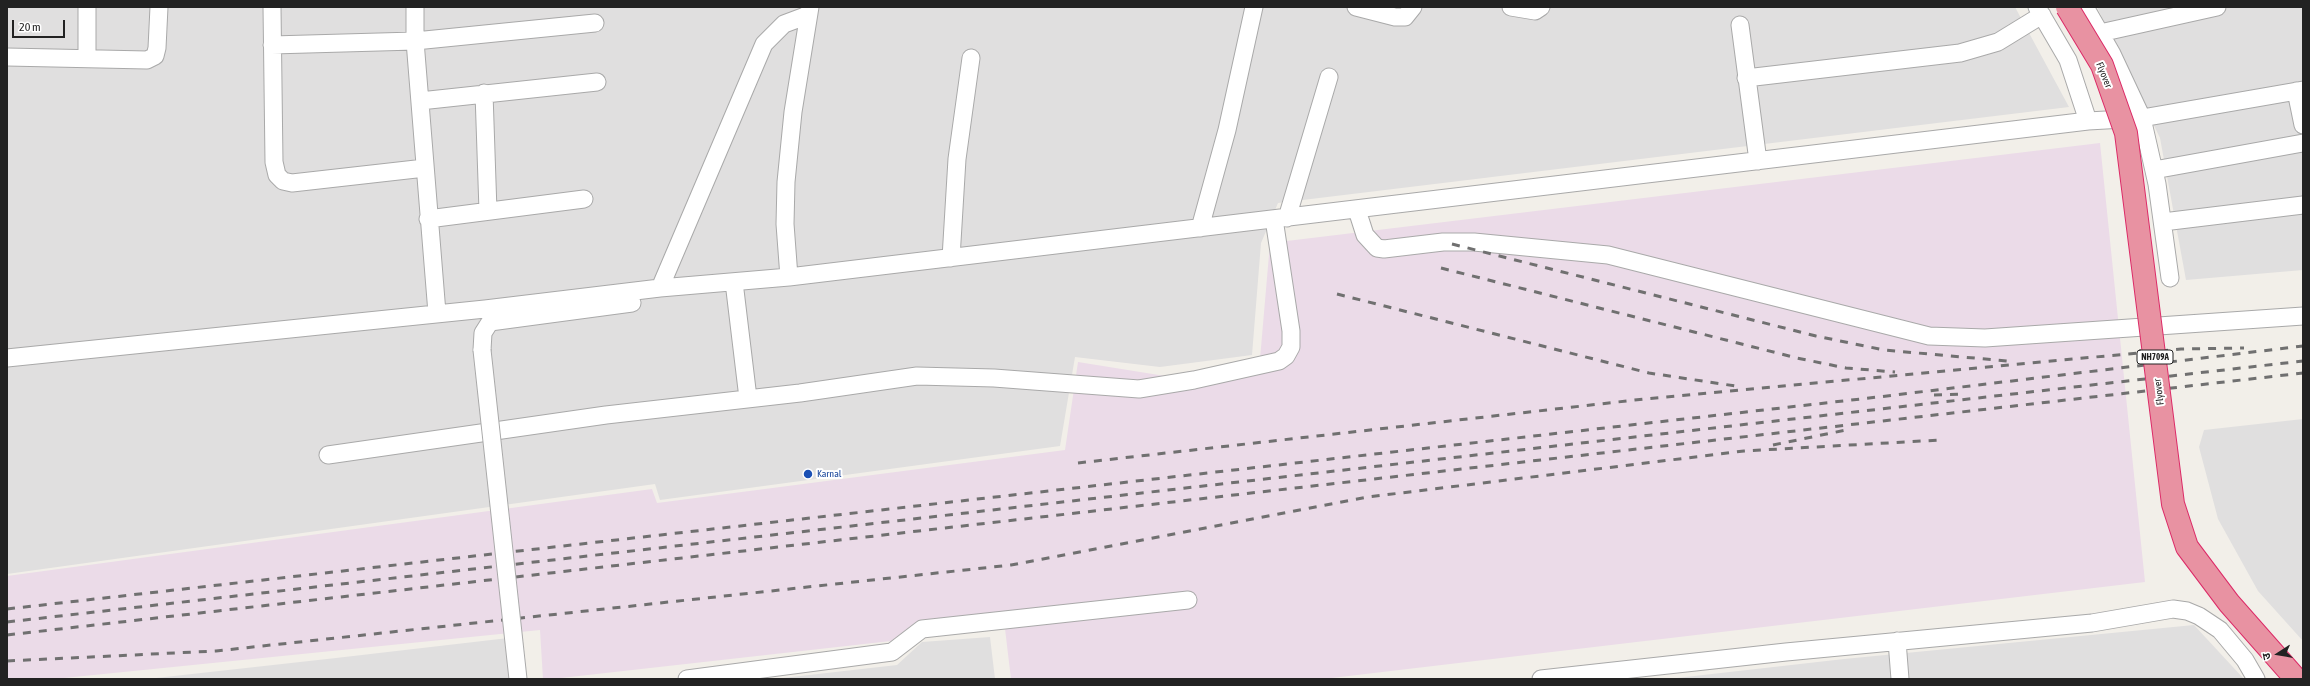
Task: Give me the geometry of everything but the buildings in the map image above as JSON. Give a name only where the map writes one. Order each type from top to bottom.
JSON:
[{"type":"highway","name":"Flyover","points":[[2067,7],[2102,65],[2126,133],[2172,504],[2187,547],[2229,603],[2296,679]]},
{"type":"street","points":[[86,58],[87,7]]},
{"type":"street","points":[[7,57],[147,60],[155,56],[157,48],[159,7]]},
{"type":"street","points":[[272,7],[274,162],[277,175],[283,182],[292,183],[425,168]]},
{"type":"street","points":[[415,7],[415,41],[428,219],[437,313]]},
{"type":"street","points":[[1200,228],[1227,130],[1254,7]]},
{"type":"street","points":[[1356,7],[1395,17],[1405,17],[1413,7]]},
{"type":"street","points":[[1511,7],[1535,11],[1541,7]]},
{"type":"street","points":[[2085,7],[2112,54],[2142,118],[2154,170],[2170,278]]},
{"type":"street","points":[[2100,33],[2217,7]]},
{"type":"street","points":[[789,277],[786,224],[786,182],[793,112],[809,11]]},
{"type":"street","points":[[660,288],[764,44],[784,24],[809,11]]},
{"type":"street","points":[[1746,78],[1960,53],[1998,42],[2039,11],[2068,60],[2088,121]]},
{"type":"street","points":[[272,45],[415,41],[595,23]]},
{"type":"street","points":[[1740,24],[1758,161]]},
{"type":"street","points":[[951,258],[957,159],[972,58]]},
{"type":"street","points":[[328,455],[606,414],[748,398],[917,376],[943,376],[1139,388],[1182,383],[1279,362],[1286,356],[1291,347],[1291,331],[1281,219],[1330,77]]},
{"type":"street","points":[[420,101],[597,82]]},
{"type":"street","points":[[7,358],[660,288],[789,277],[1357,210],[2088,121],[2142,118],[2300,90],[2303,125]]},
{"type":"street","points":[[484,93],[488,211]]},
{"type":"street","points":[[2154,170],[2303,143]]},
{"type":"street","points":[[428,219],[584,200]]},
{"type":"street","points":[[2162,222],[2303,205]]},
{"type":"street","points":[[1357,210],[1365,235],[1377,248],[1384,249],[1443,242],[1474,242],[1608,255],[1929,336],[1985,338],[2303,316]]},
{"type":"street","points":[[734,282],[748,398]]},
{"type":"street","points":[[518,679],[482,350],[482,333],[490,322],[706,294],[712,292],[717,283]]},
{"type":"street","points":[[687,679],[892,652],[922,629],[1188,600]]},
{"type":"street","points":[[1541,679],[1897,641],[2092,623],[2173,609],[2187,611],[2199,616],[2220,630],[2245,660],[2256,679]]},
{"type":"street","points":[[1897,641],[1900,679]]},
{"type":"shaded area","points":[[7,7],[2015,7],[2069,107],[1278,203],[1261,243],[1252,355],[1160,367],[1075,357],[1060,446],[660,500],[655,484],[7,574]]},
{"type":"shaded area","points":[[2097,7],[2303,7],[2303,270],[2186,280],[2160,138]]},
{"type":"shaded area","points":[[2100,143],[2145,582],[1323,679],[1011,679],[1003,612],[919,620],[891,641],[552,679],[543,679],[540,630],[54,679],[7,679],[7,576],[652,489],[657,503],[1065,450],[1078,362],[1165,376],[1260,359],[1270,243]]},
{"type":"shaded area","points":[[2303,419],[2303,641],[2258,591],[2218,519],[2199,447],[2204,430]]},
{"type":"shaded area","points":[[2194,625],[2244,679],[1668,679],[1844,659]]},
{"type":"shaded area","points":[[517,637],[520,679],[147,679],[336,658]]},
{"type":"shaded area","points":[[990,637],[995,679],[774,679],[897,665],[922,642]]},
{"type":"railway","points":[[1452,244],[1816,336],[1884,350],[2007,361]]},
{"type":"railway","points":[[1441,268],[1797,358],[1846,368],[1895,372]]},
{"type":"railway","points":[[1337,294],[1649,373],[1742,387]]},
{"type":"railway","points":[[7,609],[1878,397],[2303,346]]},
{"type":"railway","points":[[1078,463],[1644,399],[2181,349],[2244,348]]},
{"type":"railway","points":[[7,622],[2303,361]]},
{"type":"railway","points":[[7,635],[2303,373]]},
{"type":"railway","points":[[1934,395],[1962,394]]},
{"type":"railway","points":[[1773,445],[1846,430]]},
{"type":"railway","points":[[7,661],[216,651],[1011,565],[1368,497],[1744,451],[1940,440]]},
{"type":"place","name":"Karnal","points":[[808,474]]}]
